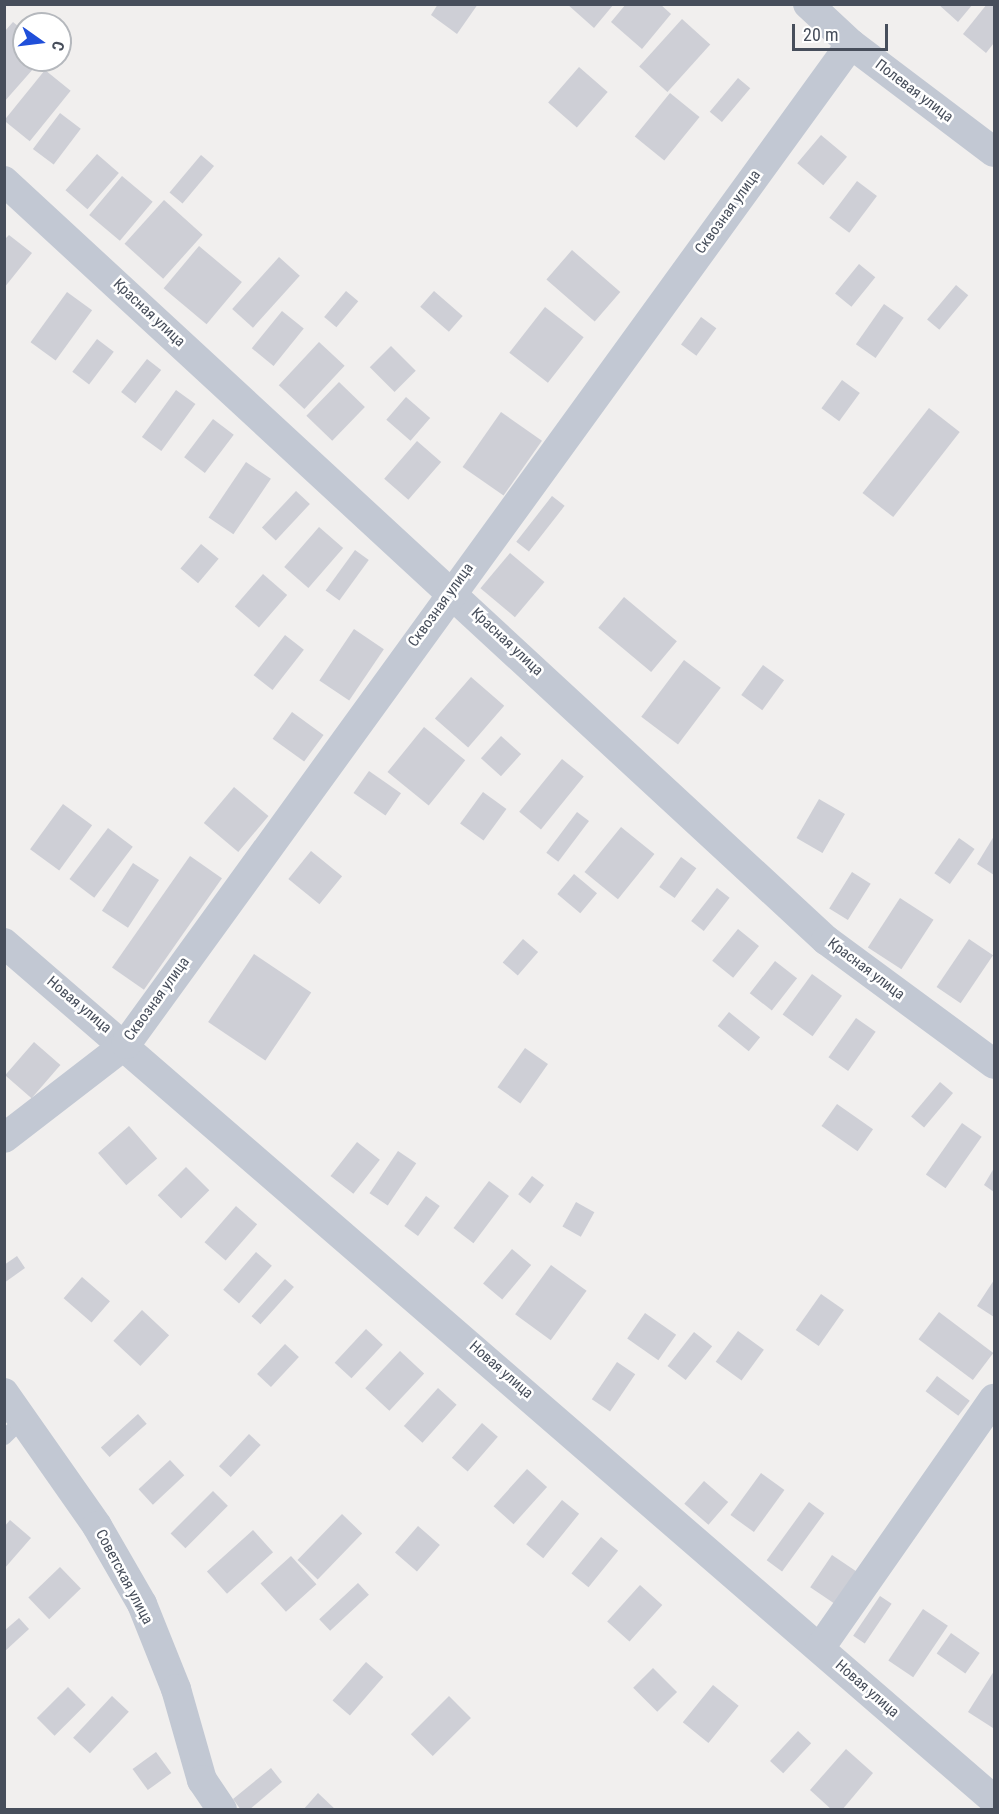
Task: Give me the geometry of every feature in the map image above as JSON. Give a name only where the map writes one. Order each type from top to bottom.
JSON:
[{"type":"street","name":"Полевая улица","points":[[808,4],[851,44],[994,152]]},
{"type":"street","name":"Сквозная улица","points":[[4,1138],[126,1044],[451,591],[851,44]]},
{"type":"street","name":"Красная улица","points":[[4,181],[451,591],[826,940],[994,1064]]},
{"type":"street","name":"Новая улица","points":[[4,943],[126,1044],[994,1800]]},
{"type":"street","name":"Советская улица","points":[[4,1393],[13,1428],[97,1526],[142,1604],[176,1689],[202,1780],[222,1809]]},
{"type":"street","points":[[820,1648],[994,1399]]},
{"type":"building","points":[[438,4],[478,4],[457,34],[431,15]]},
{"type":"building","points":[[567,4],[614,4],[594,28]]},
{"type":"building","points":[[626,4],[660,4],[671,14],[642,49],[611,22]]},
{"type":"building","points":[[938,4],[973,4],[958,22]]},
{"type":"building","points":[[987,4],[994,4],[994,43],[986,53],[963,34]]},
{"type":"building","points":[[682,19],[710,44],[667,92],[639,67]]},
{"type":"building","points":[[12,23],[12,72],[30,72],[4,102],[4,32]]},
{"type":"building","points":[[579,67],[608,92],[577,127],[548,102]]},
{"type":"building","points":[[43,72],[47,72],[71,91],[30,141],[4,121]]},
{"type":"building","points":[[738,78],[750,88],[722,122],[710,112]]},
{"type":"building","points":[[670,93],[700,117],[664,160],[635,137]]},
{"type":"building","points":[[60,113],[81,129],[54,165],[33,149]]},
{"type":"building","points":[[821,135],[847,157],[823,185],[797,163]]},
{"type":"building","points":[[97,154],[119,173],[87,209],[66,190]]},
{"type":"building","points":[[201,155],[214,166],[183,203],[170,193]]},
{"type":"building","points":[[122,176],[153,202],[120,241],[89,215]]},
{"type":"building","points":[[857,181],[877,196],[849,233],[829,218]]},
{"type":"building","points":[[164,200],[203,235],[163,279],[125,244]]},
{"type":"building","points":[[9,235],[32,253],[4,288],[4,240]]},
{"type":"building","points":[[199,246],[242,282],[207,324],[164,288]]},
{"type":"building","points":[[572,250],[620,292],[595,321],[546,279]]},
{"type":"building","points":[[279,257],[300,276],[253,328],[232,309]]},
{"type":"building","points":[[859,264],[875,277],[851,307],[835,294]]},
{"type":"building","points":[[956,285],[968,295],[939,330],[927,319]]},
{"type":"building","points":[[346,291],[358,301],[336,327],[324,317]]},
{"type":"building","points":[[434,291],[463,316],[449,332],[420,307]]},
{"type":"building","points":[[67,292],[92,310],[56,360],[31,342]]},
{"type":"building","points":[[884,304],[904,318],[876,358],[856,344]]},
{"type":"building","points":[[545,307],[584,337],[548,383],[509,353]]},
{"type":"building","points":[[282,311],[304,329],[274,366],[252,348]]},
{"type":"building","points":[[701,317],[716,328],[696,356],[681,345]]},
{"type":"building","points":[[97,339],[114,352],[89,384],[72,372]]},
{"type":"building","points":[[319,342],[345,366],[304,409],[279,385]]},
{"type":"building","points":[[391,346],[416,371],[395,392],[370,367]]},
{"type":"building","points":[[147,359],[161,370],[135,403],[121,392]]},
{"type":"building","points":[[842,380],[860,393],[839,421],[821,408]]},
{"type":"building","points":[[339,382],[365,407],[332,441],[306,416]]},
{"type":"building","points":[[176,390],[195,404],[161,451],[142,437]]},
{"type":"building","points":[[406,397],[430,418],[410,441],[386,420]]},
{"type":"building","points":[[929,408],[960,432],[893,517],[863,493]]},
{"type":"building","points":[[501,412],[542,441],[504,496],[463,467]]},
{"type":"building","points":[[213,419],[234,435],[205,473],[184,457]]},
{"type":"building","points":[[417,441],[441,462],[408,500],[384,479]]},
{"type":"building","points":[[246,462],[271,479],[233,534],[209,518]]},
{"type":"building","points":[[296,491],[310,504],[276,541],[262,528]]},
{"type":"building","points":[[552,496],[565,506],[529,552],[516,542]]},
{"type":"building","points":[[319,527],[343,548],[308,588],[284,567]]},
{"type":"building","points":[[201,544],[219,559],[198,583],[180,569]]},
{"type":"building","points":[[355,550],[369,560],[339,600],[326,590]]},
{"type":"building","points":[[510,553],[544,582],[515,617],[480,588]]},
{"type":"building","points":[[263,574],[287,595],[259,627],[235,606]]},
{"type":"building","points":[[624,597],[677,641],[651,672],[598,628]]},
{"type":"building","points":[[354,629],[384,649],[349,701],[319,680]]},
{"type":"building","points":[[285,635],[304,650],[273,690],[254,675]]},
{"type":"building","points":[[684,660],[721,688],[678,744],[641,717]]},
{"type":"building","points":[[763,665],[784,680],[762,710],[741,695]]},
{"type":"building","points":[[471,677],[504,706],[468,747],[435,719]]},
{"type":"building","points":[[292,712],[324,735],[304,762],[273,739]]},
{"type":"building","points":[[424,727],[465,760],[429,805],[387,772]]},
{"type":"building","points":[[501,736],[521,754],[501,776],[481,758]]},
{"type":"building","points":[[562,759],[584,777],[541,829],[519,812]]},
{"type":"building","points":[[369,771],[401,793],[385,815],[354,793]]},
{"type":"building","points":[[234,787],[268,816],[238,852],[204,823]]},
{"type":"building","points":[[483,792],[506,809],[484,841],[460,824]]},
{"type":"building","points":[[819,799],[845,814],[822,853],[796,838]]},
{"type":"building","points":[[63,804],[92,825],[59,870],[30,849]]},
{"type":"building","points":[[577,812],[589,821],[558,862],[546,853]]},
{"type":"building","points":[[621,827],[654,854],[618,899],[584,872]]},
{"type":"building","points":[[108,828],[133,847],[94,898],[69,879]]},
{"type":"building","points":[[994,836],[994,875],[977,864]]},
{"type":"building","points":[[959,838],[975,849],[950,884],[934,873]]},
{"type":"building","points":[[311,851],[342,876],[319,904],[288,879]]},
{"type":"building","points":[[190,856],[222,878],[144,990],[112,967]]},
{"type":"building","points":[[681,857],[696,868],[675,898],[659,887]]},
{"type":"building","points":[[133,863],[159,880],[128,928],[102,911]]},
{"type":"building","points":[[852,872],[871,884],[848,920],[829,908]]},
{"type":"building","points":[[574,874],[597,893],[580,913],[557,894]]},
{"type":"building","points":[[717,888],[730,898],[704,931],[691,921]]},
{"type":"building","points":[[900,898],[934,920],[901,969],[868,947]]},
{"type":"building","points":[[738,929],[759,946],[733,978],[712,961]]},
{"type":"building","points":[[523,939],[538,952],[518,976],[503,962]]},
{"type":"building","points":[[969,939],[993,955],[961,1003],[937,987]]},
{"type":"building","points":[[254,954],[311,993],[265,1061],[208,1022]]},
{"type":"building","points":[[775,961],[797,978],[772,1011],[750,993]]},
{"type":"building","points":[[812,974],[842,996],[813,1036],[783,1014]]},
{"type":"building","points":[[729,1012],[760,1037],[749,1051],[718,1026]]},
{"type":"building","points":[[856,1018],[876,1032],[848,1071],[828,1057]]},
{"type":"building","points":[[34,1042],[60,1065],[32,1098],[5,1075]]},
{"type":"building","points":[[525,1048],[548,1064],[520,1103],[497,1087]]},
{"type":"building","points":[[940,1082],[953,1093],[924,1127],[911,1116]]},
{"type":"building","points":[[837,1104],[873,1129],[858,1151],[822,1126]]},
{"type":"building","points":[[962,1123],[982,1137],[946,1188],[926,1175]]},
{"type":"building","points":[[129,1126],[157,1158],[126,1185],[98,1153]]},
{"type":"building","points":[[357,1142],[380,1160],[353,1194],[331,1176]]},
{"type":"building","points":[[398,1151],[416,1163],[388,1206],[369,1193]]},
{"type":"building","points":[[186,1167],[209,1190],[181,1219],[158,1195]]},
{"type":"building","points":[[994,1168],[994,1192],[984,1185]]},
{"type":"building","points":[[532,1176],[544,1185],[530,1203],[518,1194]]},
{"type":"building","points":[[489,1181],[509,1196],[473,1243],[453,1228]]},
{"type":"building","points":[[426,1196],[440,1206],[418,1236],[404,1226]]},
{"type":"building","points":[[576,1202],[594,1212],[581,1237],[562,1226]]},
{"type":"building","points":[[236,1206],[257,1224],[226,1261],[205,1242]]},
{"type":"building","points":[[512,1249],[531,1265],[502,1300],[483,1283]]},
{"type":"building","points":[[256,1252],[272,1266],[239,1304],[223,1290]]},
{"type":"building","points":[[17,1256],[25,1268],[4,1283],[4,1265]]},
{"type":"building","points":[[551,1265],[587,1291],[551,1340],[515,1314]]},
{"type":"building","points":[[82,1277],[110,1301],[92,1322],[64,1298]]},
{"type":"building","points":[[285,1279],[294,1287],[260,1324],[252,1316]]},
{"type":"building","points":[[994,1280],[994,1317],[977,1306]]},
{"type":"building","points":[[821,1294],[844,1310],[819,1346],[796,1330]]},
{"type":"building","points":[[142,1310],[169,1335],[140,1366],[113,1341]]},
{"type":"building","points":[[939,1312],[993,1353],[973,1380],[919,1339]]},
{"type":"building","points":[[645,1313],[676,1335],[658,1360],[627,1338]]},
{"type":"building","points":[[366,1329],[383,1345],[351,1378],[335,1363]]},
{"type":"building","points":[[738,1331],[764,1350],[742,1381],[716,1362]]},
{"type":"building","points":[[694,1332],[712,1346],[686,1380],[668,1366]]},
{"type":"building","points":[[285,1344],[299,1357],[271,1387],[257,1374]]},
{"type":"building","points":[[400,1351],[424,1374],[389,1411],[365,1388]]},
{"type":"building","points":[[617,1362],[635,1374],[610,1412],[592,1399]]},
{"type":"building","points":[[937,1376],[970,1401],[958,1416],[926,1391]]},
{"type":"building","points":[[438,1388],[457,1405],[422,1443],[404,1426]]},
{"type":"building","points":[[138,1414],[147,1424],[110,1457],[101,1447]]},
{"type":"building","points":[[482,1423],[498,1437],[468,1471],[452,1458]]},
{"type":"building","points":[[249,1434],[261,1445],[231,1477],[219,1466]]},
{"type":"building","points":[[170,1460],[184,1475],[153,1505],[139,1489]]},
{"type":"building","points":[[527,1469],[547,1487],[514,1524],[494,1506]]},
{"type":"building","points":[[761,1473],[784,1490],[754,1532],[730,1515]]},
{"type":"building","points":[[704,1481],[728,1502],[708,1525],[684,1504]]},
{"type":"building","points":[[213,1491],[228,1506],[185,1548],[171,1533]]},
{"type":"building","points":[[562,1500],[579,1514],[543,1558],[526,1544]]},
{"type":"building","points":[[809,1502],[824,1513],[782,1571],[767,1560]]},
{"type":"building","points":[[342,1514],[362,1533],[318,1579],[298,1560]]},
{"type":"building","points":[[10,1520],[31,1538],[4,1569],[4,1527]]},
{"type":"building","points":[[418,1526],[440,1545],[417,1571],[395,1552]]},
{"type":"building","points":[[253,1530],[273,1552],[227,1594],[207,1571]]},
{"type":"building","points":[[601,1537],[618,1551],[589,1587],[571,1574]]},
{"type":"building","points":[[832,1555],[857,1572],[835,1604],[810,1587]]},
{"type":"building","points":[[291,1556],[316,1584],[286,1612],[261,1583]]},
{"type":"building","points":[[60,1567],[81,1589],[49,1619],[28,1598]]},
{"type":"building","points":[[358,1583],[369,1595],[330,1631],[319,1619]]},
{"type":"building","points":[[640,1585],[662,1605],[630,1641],[607,1621]]},
{"type":"building","points":[[880,1596],[892,1604],[865,1644],[853,1636]]},
{"type":"building","points":[[923,1609],[948,1626],[913,1677],[888,1660]]},
{"type":"building","points":[[19,1618],[29,1629],[4,1652],[4,1631]]},
{"type":"building","points":[[951,1633],[980,1653],[965,1674],[937,1653]]},
{"type":"building","points":[[366,1662],[383,1677],[350,1716],[333,1700]]},
{"type":"building","points":[[653,1668],[677,1692],[657,1712],[633,1688]]},
{"type":"building","points":[[994,1671],[994,1725],[993,1728],[968,1712]]},
{"type":"building","points":[[713,1685],[739,1706],[708,1743],[683,1722]]},
{"type":"building","points":[[68,1687],[86,1705],[55,1736],[37,1718]]},
{"type":"building","points":[[112,1696],[129,1712],[90,1753],[73,1738]]},
{"type":"building","points":[[449,1696],[471,1718],[433,1756],[411,1734]]},
{"type":"building","points":[[798,1731],[811,1743],[783,1773],[770,1761]]},
{"type":"building","points":[[846,1749],[873,1773],[842,1810],[832,1810],[810,1790]]},
{"type":"building","points":[[156,1752],[171,1773],[148,1790],[133,1769]]},
{"type":"building","points":[[271,1768],[282,1782],[249,1810],[241,1810],[233,1799]]},
{"type":"building","points":[[318,1793],[336,1810],[303,1810]]}]
